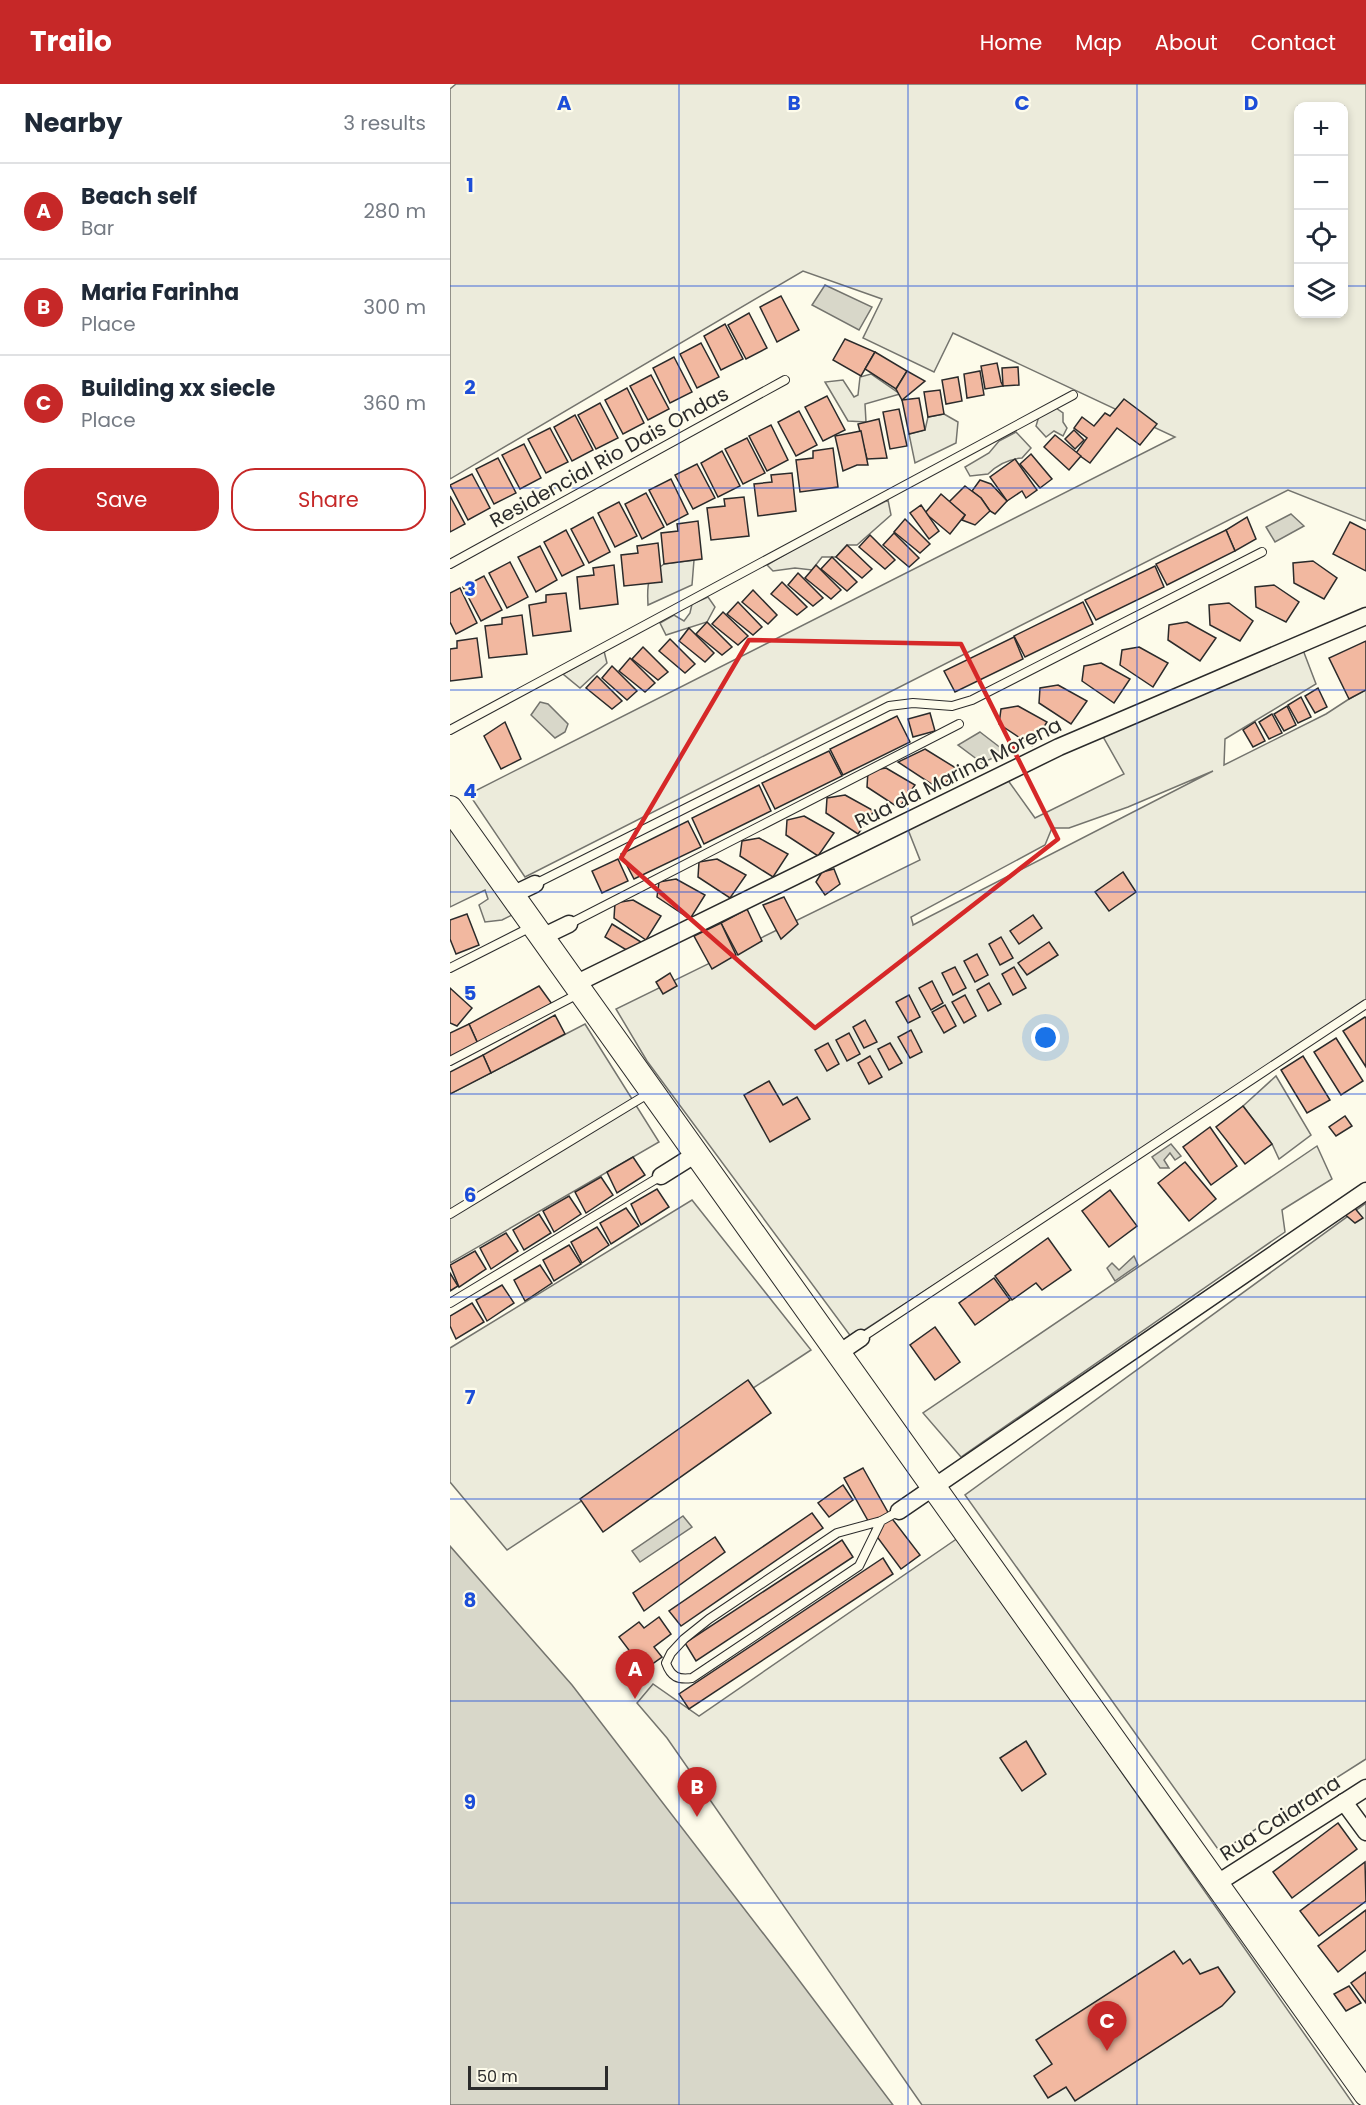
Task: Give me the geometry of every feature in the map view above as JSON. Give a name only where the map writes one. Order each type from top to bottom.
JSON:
[{"type":"main road","points":[[450,808],[1366,2094]]},
{"type":"street","name":"Rua da Marina Morena","points":[[578,988],[1059,747],[1366,616]]},
{"type":"street","points":[[512,895],[535,884]]},
{"type":"street","points":[[538,931],[569,924]]},
{"type":"street","points":[[661,1176],[696,1154]]},
{"type":"street","points":[[899,1511],[1366,1191]]},
{"type":"street","points":[[839,1353],[861,1338]]},
{"type":"street","name":"Rua Caiarana","points":[[1216,1884],[1366,1788]]},
{"type":"street","points":[[1344,1802],[1366,1832]]},
{"type":"lane","name":"Residencial Rio Dais Ondas","points":[[450,564],[785,380]]},
{"type":"lane","points":[[450,730],[1073,395]]},
{"type":"lane","points":[[535,884],[889,706],[913,703],[952,706],[972,700],[1262,552]]},
{"type":"lane","points":[[569,924],[959,724]]},
{"type":"lane","points":[[450,968],[538,931]]},
{"type":"lane","points":[[450,1061],[578,988]]},
{"type":"lane","points":[[861,1338],[1366,1004]]},
{"type":"lane","points":[[450,1214],[651,1092]]},
{"type":"lane","points":[[450,1303],[661,1176]]},
{"type":"lane","points":[[881,1521],[859,1566],[692,1678],[681,1679],[669,1670],[666,1663],[671,1653],[709,1619],[837,1533],[881,1521],[899,1511]]},
{"type":"highlighted area","points":[[749,640],[961,644],[1058,839],[815,1028],[621,858]]},
{"type":"shaded area","points":[[456,84],[1366,84],[1366,521],[1288,490],[525,877],[469,794],[1175,437],[953,333],[934,372],[863,338],[882,299],[803,271],[450,479],[450,89]]},
{"type":"shaded area","points":[[825,285],[872,307],[859,330],[812,305]]},
{"type":"shaded area","points":[[871,374],[900,394],[865,404],[866,422],[848,421],[825,382],[843,380],[854,397],[858,395],[860,377]]},
{"type":"shaded area","points":[[1056,408],[1063,413],[1063,422],[1067,428],[1063,436],[1054,431],[1046,437],[1036,426],[1039,416]]},
{"type":"shaded area","points":[[944,414],[958,422],[956,443],[915,463],[909,434],[925,430],[928,417]]},
{"type":"shaded area","points":[[1016,432],[1031,448],[1022,458],[1003,463],[988,474],[970,476],[965,467],[989,453],[999,441]]},
{"type":"shaded area","points":[[888,500],[891,515],[857,545],[847,545],[836,557],[822,557],[812,570],[795,568],[773,571],[767,565],[799,546]]},
{"type":"shaded area","points":[[1291,514],[1304,526],[1275,542],[1266,527]]},
{"type":"shaded area","points":[[694,560],[692,585],[648,605],[649,582],[658,568],[664,564]]},
{"type":"shaded area","points":[[708,597],[715,607],[707,622],[666,635],[660,623],[674,615],[684,621],[690,613],[692,604]]},
{"type":"shaded area","points":[[1303,650],[1316,684],[1225,739],[1224,765],[1326,714],[1366,690],[1366,1001],[1270,1068],[852,1338],[647,1061],[616,1009],[920,860],[907,827],[1007,779],[1035,818],[1124,774],[1101,733]],"holes":[[[1213,771],[913,925],[911,917],[1045,845],[1052,828],[1069,828],[1128,807]]]},
{"type":"shaded area","points":[[604,651],[607,663],[580,688],[563,674]]},
{"type":"shaded area","points":[[540,702],[548,704],[568,724],[565,732],[555,738],[531,715]]},
{"type":"shaded area","points":[[980,732],[1006,752],[982,763],[958,745]]},
{"type":"shaded area","points":[[450,825],[516,913],[502,920],[485,922],[479,905],[488,899],[485,890],[450,907]]},
{"type":"shaded area","points":[[585,1024],[659,1142],[450,1263],[450,1094]]},
{"type":"shaded area","points":[[1276,1076],[1311,1135],[1279,1159],[1272,1144],[1243,1106]]},
{"type":"shaded area","points":[[1171,1144],[1181,1156],[1175,1160],[1170,1153],[1164,1160],[1169,1168],[1160,1168],[1152,1157]]},
{"type":"shaded area","points":[[1317,1146],[1332,1179],[1282,1210],[1285,1232],[961,1457],[923,1413]]},
{"type":"shaded area","points":[[692,1200],[811,1350],[507,1550],[450,1482],[450,1348]]},
{"type":"shaded area","points":[[1366,1203],[1366,1759],[1220,1852],[965,1495]]},
{"type":"shaded area","points":[[1134,1256],[1138,1265],[1115,1281],[1107,1268],[1112,1263],[1119,1270]]},
{"type":"shaded area","points":[[683,1516],[692,1527],[640,1562],[632,1551]]},
{"type":"shaded area","points":[[958,1538],[1354,2105],[922,2105],[667,1738],[637,1703],[653,1684],[699,1716]]},
{"type":"shaded area","points":[[450,1546],[572,1685],[893,2105],[450,2105]]},
{"type":"building","points":[[781,296],[799,330],[777,342],[760,307]]},
{"type":"building","points":[[749,313],[767,348],[746,359],[728,325]]},
{"type":"building","points":[[725,324],[743,359],[721,370],[704,336]]},
{"type":"building","points":[[845,339],[875,352],[861,376],[833,360]]},
{"type":"building","points":[[701,343],[719,377],[697,388],[680,354]]},
{"type":"building","points":[[875,352],[907,371],[896,389],[865,369]]},
{"type":"building","points":[[674,357],[692,392],[670,403],[653,368]]},
{"type":"building","points":[[997,363],[1003,386],[985,389],[981,366]]},
{"type":"building","points":[[1018,367],[1019,385],[1003,386],[1002,368]]},
{"type":"building","points":[[907,371],[925,381],[902,400],[896,389]]},
{"type":"building","points":[[980,371],[984,395],[967,398],[964,374]]},
{"type":"building","points":[[651,375],[669,409],[648,420],[630,386]]},
{"type":"building","points":[[958,377],[962,401],[946,404],[942,380]]},
{"type":"building","points":[[627,388],[644,423],[623,434],[605,400]]},
{"type":"building","points":[[940,390],[944,414],[928,417],[924,392]]},
{"type":"building","points":[[827,396],[845,430],[823,441],[805,407]]},
{"type":"building","points":[[919,398],[925,430],[909,434],[902,400]]},
{"type":"building","points":[[1124,399],[1157,424],[1140,445],[1117,428],[1090,463],[1076,453],[1087,438],[1074,428],[1082,417],[1094,426],[1105,413],[1110,416]]},
{"type":"building","points":[[600,403],[618,438],[596,449],[578,415]]},
{"type":"building","points":[[899,409],[907,446],[890,449],[883,412]]},
{"type":"building","points":[[799,411],[817,445],[796,456],[778,422]]},
{"type":"building","points":[[575,415],[593,450],[572,461],[554,427]]},
{"type":"building","points":[[879,419],[887,458],[867,459],[858,424]]},
{"type":"building","points":[[771,425],[788,460],[767,471],[749,436]]},
{"type":"building","points":[[550,428],[568,462],[546,473],[528,439]]},
{"type":"building","points":[[1074,430],[1084,440],[1075,449],[1065,439]]},
{"type":"building","points":[[861,431],[868,465],[857,465],[843,471],[835,436]]},
{"type":"building","points":[[1055,435],[1081,456],[1069,470],[1044,447]]},
{"type":"building","points":[[747,438],[765,473],[743,484],[725,449]]},
{"type":"building","points":[[524,444],[541,478],[520,489],[502,455]]},
{"type":"building","points":[[833,448],[838,487],[800,492],[796,460],[813,458],[813,451]]},
{"type":"building","points":[[722,451],[740,486],[718,497],[701,463]]},
{"type":"building","points":[[1031,454],[1052,479],[1040,488],[1020,464]]},
{"type":"building","points":[[498,458],[516,493],[494,504],[476,469]]},
{"type":"building","points":[[1015,459],[1037,490],[1026,498],[1022,491],[1007,501],[990,477]]},
{"type":"building","points":[[697,464],[715,498],[693,509],[675,475]]},
{"type":"building","points":[[792,473],[796,511],[758,516],[754,484],[772,482],[771,475]]},
{"type":"building","points":[[472,474],[490,508],[468,520],[450,485]]},
{"type":"building","points":[[671,479],[688,514],[667,525],[649,490]]},
{"type":"building","points":[[980,480],[991,484],[1007,501],[995,514],[972,491]]},
{"type":"building","points":[[965,486],[981,498],[990,511],[975,525],[962,520],[965,515],[949,502]]},
{"type":"building","points":[[646,493],[664,527],[642,539],[625,504]]},
{"type":"building","points":[[941,494],[965,515],[950,534],[925,513]]},
{"type":"building","points":[[450,496],[465,524],[450,532]]},
{"type":"building","points":[[744,497],[749,536],[711,540],[707,508],[725,506],[724,499]]},
{"type":"building","points":[[619,502],[637,536],[615,547],[598,513]]},
{"type":"building","points":[[921,505],[939,531],[929,539],[910,513]]},
{"type":"building","points":[[593,517],[610,552],[589,563],[571,529]]},
{"type":"building","points":[[1247,517],[1256,539],[1235,551],[1226,530]]},
{"type":"building","points":[[905,519],[930,544],[920,553],[894,532]]},
{"type":"building","points":[[698,521],[702,559],[664,564],[661,533],[678,531],[677,524]]},
{"type":"building","points":[[1350,522],[1366,530],[1366,571],[1333,554]]},
{"type":"building","points":[[566,530],[584,565],[562,576],[544,542]]},
{"type":"building","points":[[1226,530],[1235,551],[1167,585],[1156,564]]},
{"type":"building","points":[[894,533],[919,558],[909,567],[883,545]]},
{"type":"building","points":[[870,535],[895,560],[885,569],[859,547]]},
{"type":"building","points":[[658,543],[662,582],[624,586],[621,555],[638,553],[637,546]]},
{"type":"building","points":[[847,545],[872,569],[862,578],[836,557]]},
{"type":"building","points":[[540,546],[557,580],[536,592],[518,557]]},
{"type":"building","points":[[832,557],[857,582],[847,591],[821,569]]},
{"type":"building","points":[[1313,561],[1337,578],[1324,599],[1294,583],[1293,563]]},
{"type":"building","points":[[510,562],[528,597],[507,608],[489,573]]},
{"type":"building","points":[[614,565],[618,604],[580,609],[577,577],[594,575],[593,568]]},
{"type":"building","points":[[816,565],[841,590],[831,599],[805,578]]},
{"type":"building","points":[[1155,566],[1164,587],[1096,620],[1085,600]]},
{"type":"building","points":[[798,573],[823,598],[813,606],[788,585]]},
{"type":"building","points":[[484,576],[502,610],[481,621],[463,587]]},
{"type":"building","points":[[782,582],[807,607],[797,615],[771,594]]},
{"type":"building","points":[[1274,585],[1299,602],[1286,622],[1256,607],[1255,587]]},
{"type":"building","points":[[460,588],[477,623],[456,634],[450,622],[450,593]]},
{"type":"building","points":[[753,590],[777,615],[768,624],[742,602]]},
{"type":"building","points":[[566,593],[571,631],[533,636],[529,605],[546,602],[546,595]]},
{"type":"building","points":[[738,602],[762,627],[753,635],[727,614]]},
{"type":"building","points":[[1083,602],[1093,624],[1025,657],[1014,636]]},
{"type":"building","points":[[1229,603],[1253,621],[1240,641],[1210,625],[1209,605]]},
{"type":"building","points":[[723,612],[748,636],[738,645],[712,624]]},
{"type":"building","points":[[522,615],[527,654],[489,658],[485,626],[502,624],[502,618]]},
{"type":"building","points":[[707,622],[732,647],[722,655],[696,634]]},
{"type":"building","points":[[1187,622],[1216,638],[1200,661],[1168,640],[1169,625]]},
{"type":"building","points":[[689,628],[714,653],[705,662],[679,641]]},
{"type":"building","points":[[1014,637],[1023,659],[955,692],[944,671]]},
{"type":"building","points":[[477,638],[482,677],[450,681],[450,649],[457,648],[457,641]]},
{"type":"building","points":[[670,639],[695,664],[685,673],[659,651]]},
{"type":"building","points":[[1366,641],[1366,690],[1349,699],[1329,658]]},
{"type":"building","points":[[643,647],[668,672],[658,680],[632,659]]},
{"type":"building","points":[[1139,647],[1168,663],[1153,687],[1120,665],[1122,650]]},
{"type":"building","points":[[630,658],[655,683],[645,692],[619,671]]},
{"type":"building","points":[[1101,663],[1130,679],[1114,703],[1082,681],[1084,666]]},
{"type":"building","points":[[612,666],[637,691],[627,700],[602,678]]},
{"type":"building","points":[[597,676],[622,701],[612,709],[586,688]]},
{"type":"building","points":[[1058,685],[1087,701],[1071,724],[1039,703],[1040,688]]},
{"type":"building","points":[[1318,688],[1327,707],[1315,713],[1305,696]]},
{"type":"building","points":[[1301,697],[1311,717],[1298,723],[1288,705]]},
{"type":"building","points":[[1018,706],[1047,722],[1032,746],[999,724],[1001,709]]},
{"type":"building","points":[[1287,706],[1296,725],[1284,731],[1274,714]]},
{"type":"building","points":[[930,713],[935,731],[913,737],[908,719]]},
{"type":"building","points":[[1272,714],[1282,733],[1269,739],[1259,722]]},
{"type":"building","points":[[897,716],[910,742],[843,775],[830,749]]},
{"type":"building","points":[[505,722],[521,759],[501,769],[484,736]]},
{"type":"building","points":[[1255,722],[1265,741],[1253,747],[1243,730]]},
{"type":"building","points":[[925,749],[959,770],[939,789],[898,762]]},
{"type":"building","points":[[829,751],[842,776],[775,809],[762,783]]},
{"type":"building","points":[[886,768],[915,785],[899,808],[867,787],[868,771]]},
{"type":"building","points":[[759,785],[771,811],[704,844],[692,818]]},
{"type":"building","points":[[845,795],[874,811],[858,834],[826,813],[827,798]]},
{"type":"building","points":[[804,816],[834,833],[818,856],[786,835],[787,820]]},
{"type":"building","points":[[688,821],[701,847],[634,879],[621,854]]},
{"type":"building","points":[[759,838],[788,854],[773,877],[740,856],[742,841]]},
{"type":"building","points":[[618,859],[628,881],[602,893],[592,871]]},
{"type":"building","points":[[717,859],[746,875],[730,898],[698,877],[699,862]]},
{"type":"building","points":[[834,869],[840,884],[825,895],[816,882],[822,872]]},
{"type":"building","points":[[1123,872],[1136,892],[1109,911],[1095,892]]},
{"type":"building","points":[[676,879],[705,895],[690,919],[657,897],[659,882]]},
{"type":"building","points":[[784,897],[798,924],[781,939],[763,905]]},
{"type":"building","points":[[633,900],[661,916],[646,940],[614,918],[615,903]]},
{"type":"building","points":[[747,909],[762,941],[738,955],[721,923]]},
{"type":"building","points":[[467,914],[479,945],[456,954],[450,939],[450,920]]},
{"type":"building","points":[[1033,915],[1042,928],[1019,944],[1010,931]]},
{"type":"building","points":[[721,923],[736,955],[712,969],[694,936]]},
{"type":"building","points":[[612,924],[641,942],[633,954],[605,937]]},
{"type":"building","points":[[1001,937],[1013,958],[1000,965],[989,944]]},
{"type":"building","points":[[1049,942],[1058,955],[1027,975],[1018,963]]},
{"type":"building","points":[[977,954],[988,975],[975,982],[964,961]]},
{"type":"building","points":[[955,967],[966,988],[953,995],[942,973]]},
{"type":"building","points":[[1014,967],[1026,988],[1013,995],[1002,974]]},
{"type":"building","points":[[670,973],[677,986],[663,994],[656,982]]},
{"type":"building","points":[[932,981],[943,1003],[931,1010],[919,988]]},
{"type":"building","points":[[989,983],[1001,1004],[988,1011],[977,990]]},
{"type":"building","points":[[539,986],[552,1004],[478,1044],[469,1024]]},
{"type":"building","points":[[450,988],[472,1008],[457,1026],[450,1023]]},
{"type":"building","points":[[909,995],[920,1017],[908,1023],[896,1002]]},
{"type":"building","points":[[965,995],[976,1016],[964,1023],[952,1002]]},
{"type":"building","points":[[945,1005],[956,1026],[944,1033],[932,1012]]},
{"type":"building","points":[[555,1015],[565,1034],[491,1073],[483,1055]]},
{"type":"building","points":[[1366,1018],[1366,1067],[1343,1031]]},
{"type":"building","points":[[865,1020],[877,1042],[864,1048],[853,1027]]},
{"type":"building","points":[[469,1024],[478,1044],[450,1058],[450,1033]]},
{"type":"building","points":[[911,1030],[922,1052],[910,1058],[898,1037]]},
{"type":"building","points":[[849,1033],[860,1054],[847,1061],[836,1040]]},
{"type":"building","points":[[1336,1038],[1363,1081],[1341,1095],[1314,1052]]},
{"type":"building","points":[[828,1043],[839,1064],[827,1071],[815,1050]]},
{"type":"building","points":[[890,1043],[902,1063],[889,1070],[878,1049]]},
{"type":"building","points":[[483,1055],[491,1073],[450,1094],[450,1072]]},
{"type":"building","points":[[870,1056],[882,1077],[869,1084],[858,1063]]},
{"type":"building","points":[[1303,1056],[1330,1100],[1307,1113],[1281,1070]]},
{"type":"building","points":[[769,1081],[783,1105],[797,1097],[810,1119],[770,1142],[744,1095]]},
{"type":"building","points":[[1243,1106],[1272,1144],[1245,1164],[1216,1127]]},
{"type":"building","points":[[1345,1116],[1352,1126],[1336,1136],[1329,1127]]},
{"type":"building","points":[[1210,1127],[1237,1166],[1211,1185],[1183,1147]]},
{"type":"building","points":[[633,1157],[645,1175],[617,1193],[607,1172]]},
{"type":"building","points":[[1185,1162],[1216,1199],[1189,1221],[1158,1183]]},
{"type":"building","points":[[601,1177],[613,1195],[586,1213],[575,1192]]},
{"type":"building","points":[[657,1189],[669,1207],[641,1225],[631,1204]]},
{"type":"building","points":[[1110,1190],[1137,1226],[1109,1247],[1082,1211]]},
{"type":"building","points":[[569,1196],[581,1214],[554,1232],[543,1211]]},
{"type":"building","points":[[1353,1206],[1363,1218],[1355,1223],[1342,1212]]},
{"type":"building","points":[[626,1208],[639,1226],[611,1244],[600,1223]]},
{"type":"building","points":[[539,1214],[551,1233],[524,1250],[513,1230]]},
{"type":"building","points":[[597,1227],[609,1245],[582,1263],[571,1242]]},
{"type":"building","points":[[506,1233],[518,1251],[491,1269],[480,1248]]},
{"type":"building","points":[[1048,1238],[1071,1270],[1042,1290],[1036,1283],[1012,1300],[995,1276]]},
{"type":"building","points":[[569,1245],[581,1264],[554,1281],[543,1260]]},
{"type":"building","points":[[475,1251],[486,1269],[459,1287],[450,1265]]},
{"type":"building","points":[[540,1265],[552,1283],[525,1301],[514,1280]]},
{"type":"building","points":[[450,1273],[458,1286],[450,1291]]},
{"type":"building","points":[[994,1278],[1010,1300],[975,1325],[959,1303]]},
{"type":"building","points":[[502,1285],[514,1303],[487,1321],[476,1300]]},
{"type":"building","points":[[472,1303],[484,1322],[456,1339],[450,1326],[450,1316]]},
{"type":"building","points":[[935,1327],[960,1362],[935,1380],[910,1345]]},
{"type":"building","points":[[748,1380],[771,1413],[603,1532],[580,1499]]},
{"type":"building","points":[[863,1468],[890,1516],[871,1526],[844,1478]]},
{"type":"building","points":[[843,1485],[853,1500],[829,1517],[818,1503]]},
{"type":"building","points":[[812,1513],[823,1528],[681,1626],[669,1611]]},
{"type":"building","points":[[890,1516],[920,1555],[901,1569],[872,1530]]},
{"type":"building","points":[[715,1537],[725,1552],[644,1611],[633,1593]]},
{"type":"building","points":[[842,1540],[853,1557],[696,1661],[685,1643]]},
{"type":"building","points":[[883,1558],[893,1574],[689,1709],[679,1694]]},
{"type":"building","points":[[659,1617],[671,1634],[654,1647],[662,1657],[644,1670],[619,1637],[639,1622],[644,1628]]},
{"type":"building","points":[[1026,1741],[1046,1774],[1022,1791],[1000,1758]]},
{"type":"building","points":[[1338,1823],[1357,1849],[1292,1898],[1273,1872]]},
{"type":"building","points":[[1365,1862],[1366,1901],[1319,1936],[1300,1911]]},
{"type":"building","points":[[1366,1910],[1366,1950],[1338,1972],[1318,1946]]},
{"type":"building","points":[[1174,1951],[1183,1964],[1190,1959],[1200,1974],[1218,1967],[1235,1992],[1222,2006],[1075,2101],[1066,2087],[1048,2098],[1034,2076],[1052,2064],[1036,2040]]},
{"type":"building","points":[[1366,1972],[1366,2003],[1351,1983]]},
{"type":"building","points":[[1349,1986],[1361,2003],[1346,2011],[1334,1994]]},
{"type":"place","name":"Beach self","points":[[635,1699]]},
{"type":"place","name":"Maria Farinha","points":[[697,1817]]},
{"type":"place","name":"Building xx siecle","points":[[1107,2051]]}]
